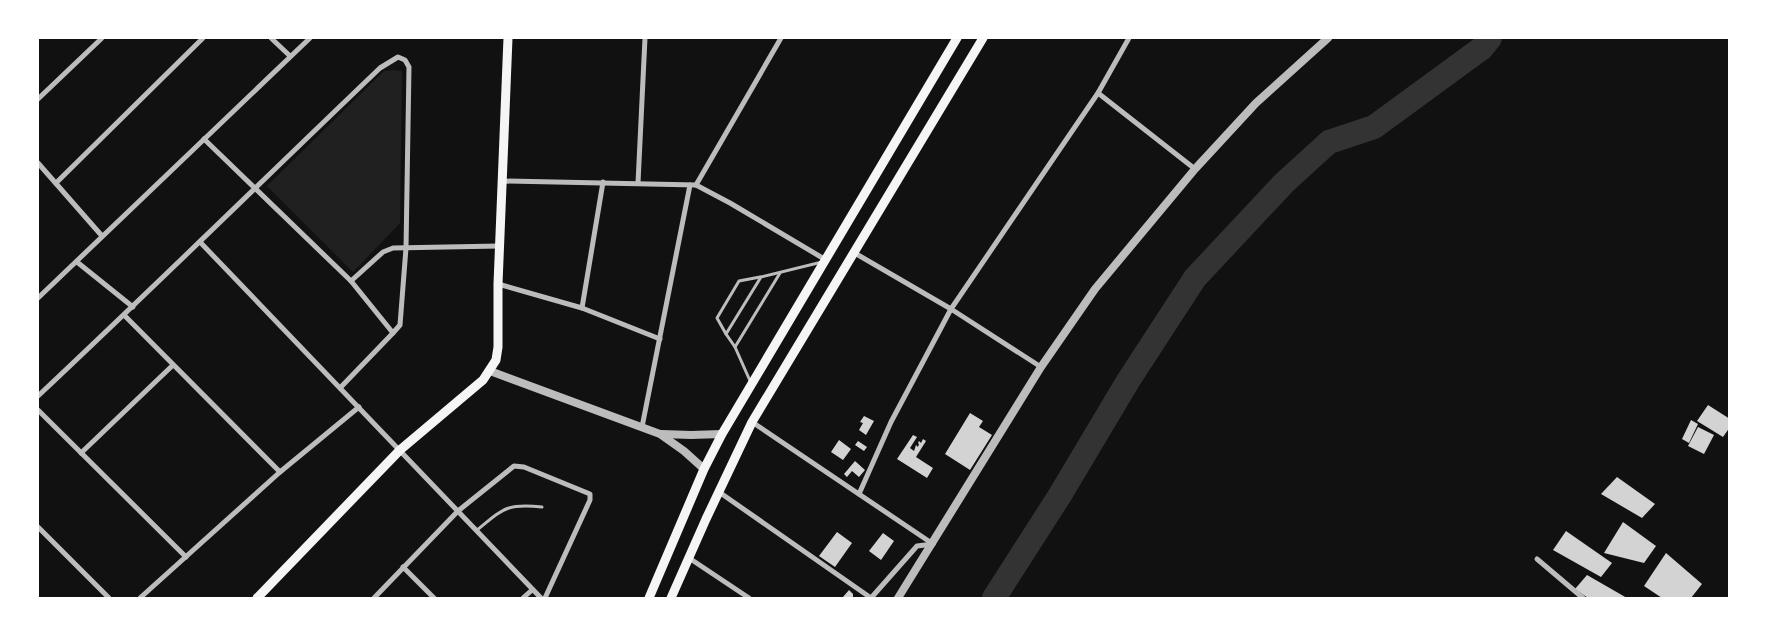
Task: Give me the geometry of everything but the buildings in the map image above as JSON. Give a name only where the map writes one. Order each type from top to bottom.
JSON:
[{"type":"main road","points":[[257,598],[400,450],[475,388],[490,371],[496,360],[498,347],[499,246],[508,38]]},
{"type":"main road","points":[[649,598],[704,470],[722,434],[957,38]]},
{"type":"main road","points":[[672,598],[752,422],[983,38]]},
{"type":"street","points":[[38,99],[102,38]]},
{"type":"street","points":[[56,183],[203,38]]},
{"type":"street","points":[[271,38],[290,56]]},
{"type":"street","points":[[38,298],[310,38]]},
{"type":"street","points":[[638,183],[645,38]]},
{"type":"street","points":[[642,427],[693,185],[781,38]]},
{"type":"street","points":[[859,494],[891,422],[951,308],[1098,93],[1129,38]]},
{"type":"street","points":[[898,598],[1041,366],[1095,289],[1195,169],[1256,103],[1328,38]]},
{"type":"street","points":[[38,396],[133,307],[380,68],[398,57],[405,60],[409,67],[406,248],[400,326],[340,388]]},
{"type":"street","points":[[1098,93],[1195,169]]},
{"type":"street","points":[[204,138],[351,282],[393,333]]},
{"type":"street","points":[[38,163],[102,236]]},
{"type":"street","points":[[502,181],[693,185],[730,203],[826,261]]},
{"type":"street","points":[[582,308],[603,182]]},
{"type":"street","points":[[200,242],[540,598]]},
{"type":"street","points":[[351,282],[383,252],[393,248],[499,246]]},
{"type":"street","points":[[853,252],[951,308],[1041,366]]},
{"type":"street","points":[[77,262],[133,307]]},
{"type":"street","points":[[498,284],[582,308],[660,339]]},
{"type":"street","points":[[124,315],[280,472]]},
{"type":"street","points":[[81,453],[173,365]]},
{"type":"street","points":[[490,371],[660,434],[684,450],[704,470]]},
{"type":"street","points":[[140,598],[280,472],[359,407]]},
{"type":"street","points":[[38,410],[186,557]]},
{"type":"street","points":[[752,422],[933,544]]},
{"type":"street","points":[[660,434],[722,434]]},
{"type":"street","points":[[374,598],[458,511],[514,466],[524,467],[590,494],[590,500],[545,598]]},
{"type":"street","points":[[719,492],[870,598],[917,546],[933,544]]},
{"type":"street","points":[[38,526],[109,598]]},
{"type":"street","points":[[689,558],[749,598]]},
{"type":"street","points":[[1537,559],[1583,598]]},
{"type":"street","points":[[403,567],[434,598]]},
{"type":"street","points":[[523,598],[532,590]]},
{"type":"lane","points":[[752,386],[735,347],[717,318],[739,281],[826,261]]},
{"type":"lane","points":[[735,347],[780,273]]},
{"type":"lane","points":[[726,334],[761,277]]},
{"type":"lane","points":[[476,531],[501,511],[519,505],[542,507]]},
{"type":"shaded area","points":[[384,71],[402,71],[400,223],[353,272],[267,186]]},
{"type":"waterway","points":[[994,598],[1060,495],[1128,381],[1195,278],[1284,183],[1329,142],[1374,127],[1482,48],[1490,38]]}]
